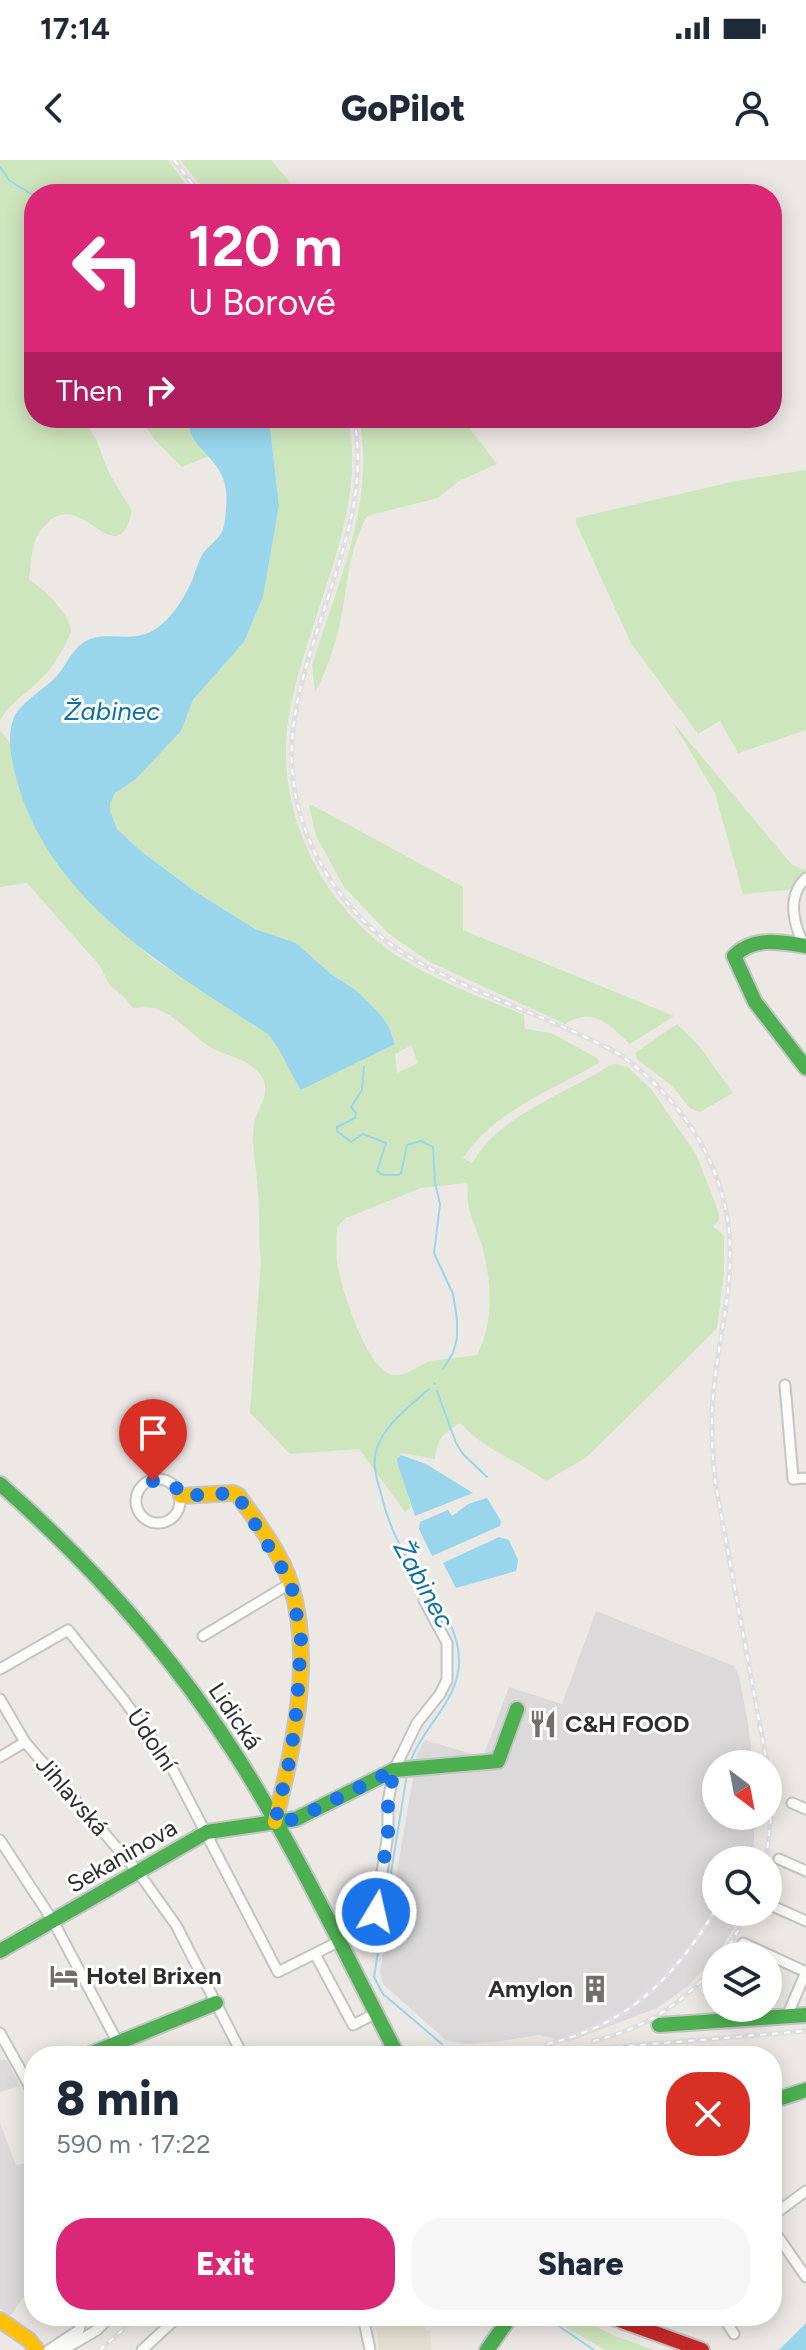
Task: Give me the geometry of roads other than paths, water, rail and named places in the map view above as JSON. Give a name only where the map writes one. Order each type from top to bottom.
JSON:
[{"type":"street","points":[[805,946],[795,925],[793,898],[799,884],[806,878]]},
{"type":"street","points":[[805,946],[761,941],[741,947],[734,956],[765,1020],[806,1068]]},
{"type":"street","points":[[785,1385],[793,1479],[806,1478]]},
{"type":"street","points":[[153,1481],[169,1483],[178,1489],[181,1496],[178,1513],[159,1521],[140,1514],[135,1503],[142,1485],[153,1481]]},
{"type":"street","name":"Lidická","points":[[0,1484],[100,1579],[159,1647],[235,1754],[275,1822],[393,2046]]},
{"type":"street","points":[[181,1496],[238,1495],[291,1583],[301,1640],[297,1706],[291,1754],[275,1822]]},
{"type":"street","points":[[203,1636],[291,1583]]},
{"type":"street","points":[[372,1938],[388,1833],[388,1802],[403,1769],[417,1723],[447,1680],[447,1643],[424,1600]]},
{"type":"street","name":"Údolní","points":[[0,1669],[68,1630],[171,1766],[278,1972],[315,1954]]},
{"type":"street","name":"Jihlavská","points":[[0,1699],[25,1742],[138,1872],[180,1931],[238,2046]]},
{"type":"street","points":[[403,1769],[498,1761],[517,1709]]},
{"type":"street","points":[[0,1757],[25,1742]]},
{"type":"street","name":"Sekaninova","points":[[0,1951],[207,1832],[296,1819],[403,1769]]},
{"type":"street","points":[[792,1803],[806,1809]]},
{"type":"street","points":[[0,1840],[53,1921],[120,2046]]},
{"type":"street","points":[[782,1860],[806,1871]]},
{"type":"street","points":[[782,1910],[806,1921]]},
{"type":"street","points":[[338,1942],[315,1954],[353,2025],[376,2013]]},
{"type":"street","points":[[782,1961],[806,1972],[787,2016]]},
{"type":"street","points":[[128,2046],[216,2003]]},
{"type":"street","points":[[659,2025],[806,2015]]},
{"type":"street","points":[[0,2033],[24,2069]]},
{"type":"street","points":[[782,2098],[806,2090]]},
{"type":"street","points":[[782,2209],[806,2191]]},
{"type":"street","points":[[782,2242],[806,2277]]},
{"type":"street","points":[[0,2320],[29,2340],[37,2350]]},
{"type":"street","points":[[49,2350],[79,2330],[80,2326]]},
{"type":"street","points":[[63,2350],[101,2326]]},
{"type":"street","points":[[142,2350],[168,2326]]},
{"type":"street","points":[[365,2326],[370,2350]]},
{"type":"street","points":[[499,2334],[503,2326]]},
{"type":"street","points":[[487,2350],[507,2326]]},
{"type":"street","points":[[633,2326],[702,2350]]},
{"type":"street","points":[[729,2326],[734,2334]]},
{"type":"water","name":"Žabinec","points":[[189,428],[270,428],[279,506],[263,597],[244,642],[193,700],[181,731],[136,779],[115,793],[110,810],[117,829],[142,852],[196,892],[255,929],[296,943],[331,974],[357,991],[389,1027],[395,1044],[301,1090],[268,1034],[153,957],[116,928],[83,896],[55,860],[32,821],[12,762],[11,727],[17,712],[53,680],[84,642],[99,637],[132,637],[148,633],[163,623],[185,594],[202,555],[222,532],[226,490],[222,476]]},
{"type":"water","points":[[401,1455],[426,1464],[473,1493],[415,1516],[398,1465],[397,1459]]},
{"type":"water","points":[[487,1498],[501,1521],[500,1526],[432,1556],[419,1529],[420,1522],[448,1510],[452,1516],[468,1504]]},
{"type":"water","points":[[499,1537],[509,1540],[518,1560],[516,1571],[456,1588],[443,1563]]},
{"type":"water","points":[[806,2323],[806,2350],[779,2350]]},
{"type":"waterway","name":"Žabinec","points":[[0,167],[9,180],[24,190]]},
{"type":"waterway","name":"Žabinec","points":[[364,1067],[362,1090],[351,1107],[356,1113],[355,1118],[337,1127],[337,1131],[351,1142],[363,1134],[386,1143],[377,1171],[383,1175],[401,1173],[407,1145],[421,1141],[433,1147],[435,1183],[440,1204],[434,1253],[453,1294],[457,1319],[453,1353],[443,1369]]},
{"type":"waterway","name":"Žabinec","points":[[410,1764],[453,1688],[458,1675],[458,1646],[449,1621],[410,1563],[388,1519],[376,1475],[375,1459],[386,1431],[429,1389]]},
{"type":"waterway","points":[[437,1391],[456,1443],[487,1477]]},
{"type":"waterway","name":"Žabinec","points":[[407,1774],[374,1977],[383,1994],[442,2044]]},
{"type":"waterway","name":"Žabinec","points":[[559,2326],[594,2350]]},
{"type":"railway","points":[[174,160],[192,184]]},
{"type":"railway","points":[[355,428],[358,471],[350,523],[306,668],[293,728],[293,777],[299,809],[325,871],[366,924],[420,963],[619,1054],[664,1093],[683,1116],[712,1167],[728,1224],[730,1255],[713,1401],[715,1481],[764,1750]]},
{"type":"railway","points":[[768,1846],[769,1830]]},
{"type":"railway","points":[[547,2044],[576,2036],[625,2011],[665,1977],[705,1926]]},
{"type":"railway","points":[[731,1942],[741,1926]]},
{"type":"railway","points":[[593,2041],[645,2022],[676,2003],[702,1981]]},
{"type":"railway","points":[[628,2046],[806,2031]]},
{"type":"railway","points":[[100,2350],[127,2326]]},
{"type":"place","name":"C&H FOOD","points":[[543,1724]]},
{"type":"place","name":"Hotel Brixen","points":[[64,1976]]},
{"type":"place","name":"Amylon","points":[[595,1989]]}]
